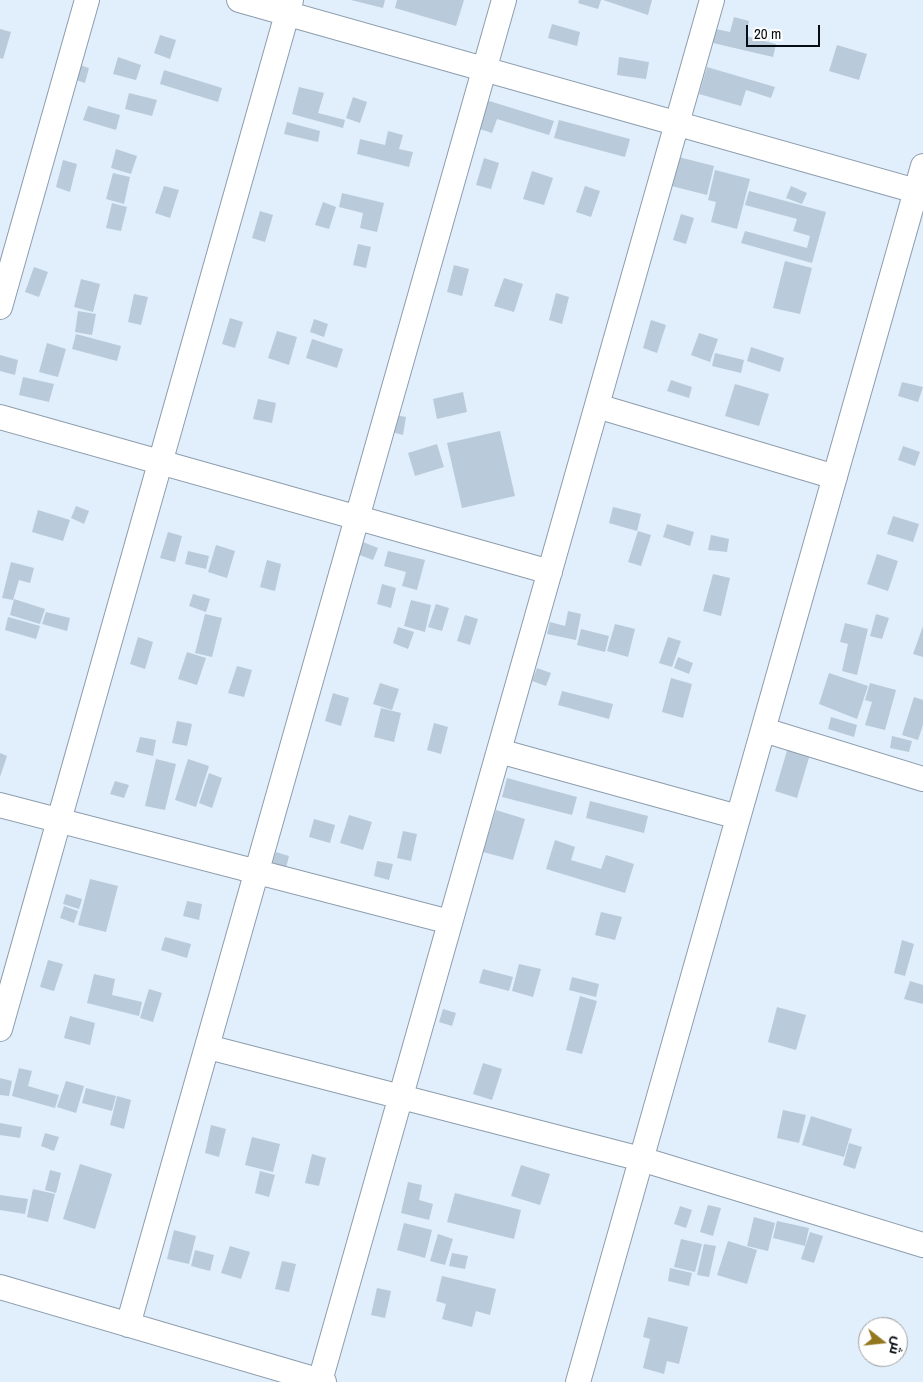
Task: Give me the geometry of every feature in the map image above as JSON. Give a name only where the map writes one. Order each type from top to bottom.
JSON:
[{"type":"street","points":[[0,307],[10,237],[87,0]]},
{"type":"street","points":[[239,0],[289,7],[484,69],[919,192]]},
{"type":"street","points":[[128,1326],[504,0]]},
{"type":"street","points":[[0,1287],[128,1326],[322,1381],[400,1098],[712,0]]},
{"type":"street","points":[[0,1028],[289,7]]},
{"type":"street","points":[[578,1382],[835,477],[919,192],[923,166]]},
{"type":"street","points":[[597,406],[835,477]]},
{"type":"street","points":[[0,417],[550,572]]},
{"type":"street","points":[[764,730],[923,779]]},
{"type":"street","points":[[498,752],[738,817]]},
{"type":"street","points":[[0,805],[450,922]]},
{"type":"street","points":[[208,1047],[641,1159],[923,1245]]},
{"type":"building","points":[[351,0],[385,0],[383,8]]},
{"type":"building","points":[[397,0],[464,0],[456,26],[395,8]]},
{"type":"building","points":[[579,0],[601,0],[598,9],[578,3]]},
{"type":"building","points":[[603,0],[652,0],[648,15]]},
{"type":"building","points":[[734,17],[749,21],[746,36],[776,44],[773,57],[713,43],[716,29],[730,32]]},
{"type":"building","points":[[552,24],[580,32],[577,46],[548,38]]},
{"type":"building","points":[[0,29],[11,32],[3,59],[0,58]]},
{"type":"building","points":[[160,35],[176,40],[170,59],[154,53]]},
{"type":"building","points":[[837,45],[867,54],[859,80],[829,71]]},
{"type":"building","points":[[118,57],[141,65],[136,80],[113,74]]},
{"type":"building","points":[[619,57],[649,62],[646,79],[617,75]]},
{"type":"building","points":[[74,63],[89,68],[85,83],[70,78]]},
{"type":"building","points":[[707,67],[775,87],[771,98],[746,90],[741,106],[699,94]]},
{"type":"building","points":[[164,70],[222,88],[218,102],[160,84]]},
{"type":"building","points":[[299,87],[324,93],[318,113],[345,120],[343,128],[292,114]]},
{"type":"building","points":[[129,93],[157,100],[152,116],[125,109]]},
{"type":"building","points":[[353,97],[367,102],[360,123],[346,118]]},
{"type":"building","points":[[486,100],[554,121],[549,135],[497,119],[492,133],[477,128]]},
{"type":"building","points":[[88,106],[120,115],[116,130],[83,120]]},
{"type":"building","points":[[559,120],[630,139],[625,157],[554,138]]},
{"type":"building","points":[[287,122],[320,131],[318,142],[284,134]]},
{"type":"building","points":[[388,131],[403,135],[399,149],[413,152],[409,167],[357,154],[360,139],[385,145]]},
{"type":"building","points":[[116,149],[137,156],[131,174],[111,168]]},
{"type":"building","points":[[667,154],[714,166],[707,195],[660,183]]},
{"type":"building","points":[[484,158],[499,163],[491,189],[476,185]]},
{"type":"building","points":[[63,160],[77,164],[70,192],[56,187]]},
{"type":"building","points":[[715,170],[750,179],[737,229],[711,222],[716,202],[708,200]]},
{"type":"building","points":[[532,171],[553,178],[544,205],[523,199]]},
{"type":"building","points":[[113,173],[130,177],[124,204],[106,199]]},
{"type":"building","points":[[164,186],[179,190],[170,218],[155,213]]},
{"type":"building","points":[[585,186],[600,191],[591,217],[576,212]]},
{"type":"building","points":[[791,186],[807,193],[802,204],[786,198]]},
{"type":"building","points":[[749,191],[826,212],[812,263],[741,243],[745,231],[807,248],[810,236],[793,231],[797,219],[745,205]]},
{"type":"building","points":[[342,193],[384,203],[377,232],[360,228],[363,213],[339,207]]},
{"type":"building","points":[[323,202],[336,207],[329,229],[315,225]]},
{"type":"building","points":[[112,203],[127,207],[121,231],[106,228]]},
{"type":"building","points":[[260,211],[273,215],[265,242],[252,238]]},
{"type":"building","points":[[681,214],[694,218],[686,244],[673,240]]},
{"type":"building","points":[[358,244],[371,247],[366,268],[353,265]]},
{"type":"building","points":[[785,261],[812,268],[800,314],[773,308]]},
{"type":"building","points":[[454,265],[469,269],[462,296],[447,292]]},
{"type":"building","points":[[34,267],[48,272],[39,297],[25,292]]},
{"type":"building","points":[[504,278],[523,284],[514,312],[494,306]]},
{"type":"building","points":[[81,279],[100,284],[93,312],[74,307]]},
{"type":"building","points":[[556,293],[569,297],[562,324],[549,320]]},
{"type":"building","points":[[134,294],[148,297],[141,325],[128,322]]},
{"type":"building","points":[[78,311],[96,314],[92,335],[75,332]]},
{"type":"building","points":[[230,318],[243,322],[235,348],[222,344]]},
{"type":"building","points":[[314,319],[328,324],[324,337],[310,332]]},
{"type":"building","points":[[651,320],[666,325],[657,353],[643,348]]},
{"type":"building","points":[[277,331],[297,337],[289,365],[268,358]]},
{"type":"building","points":[[699,333],[718,339],[710,362],[691,355]]},
{"type":"building","points":[[76,334],[121,346],[117,361],[72,349]]},
{"type":"building","points":[[312,339],[343,349],[337,368],[306,358]]},
{"type":"building","points":[[47,343],[66,349],[58,377],[39,372]]},
{"type":"building","points":[[751,347],[784,358],[780,372],[747,361]]},
{"type":"building","points":[[715,353],[744,360],[741,373],[712,366]]},
{"type":"building","points":[[0,355],[18,360],[15,375],[0,371]]},
{"type":"building","points":[[23,377],[54,384],[49,402],[19,395]]},
{"type":"building","points":[[671,380],[692,387],[689,398],[667,391]]},
{"type":"building","points":[[902,382],[923,387],[918,402],[898,396]]},
{"type":"building","points":[[735,384],[769,394],[759,426],[725,416]]},
{"type":"building","points":[[463,392],[467,412],[437,419],[433,399]]},
{"type":"building","points":[[258,399],[276,403],[272,423],[253,419]]},
{"type":"building","points":[[395,415],[406,417],[403,435],[392,432]]},
{"type":"building","points":[[500,431],[515,496],[462,508],[447,443]]},
{"type":"building","points":[[437,444],[444,467],[415,476],[408,453]]},
{"type":"building","points":[[903,446],[920,452],[915,466],[898,460]]},
{"type":"building","points":[[76,506],[89,511],[84,524],[71,518]]},
{"type":"building","points":[[613,507],[641,514],[637,531],[609,523]]},
{"type":"building","points":[[38,510],[70,520],[63,541],[32,532]]},
{"type":"building","points":[[893,516],[919,524],[913,542],[887,534]]},
{"type":"building","points":[[667,524],[694,532],[690,546],[663,537]]},
{"type":"building","points":[[638,531],[651,535],[641,566],[628,562]]},
{"type":"building","points":[[168,532],[182,536],[175,562],[160,558]]},
{"type":"building","points":[[711,535],[729,539],[727,552],[708,550]]},
{"type":"building","points":[[363,542],[378,548],[373,560],[357,554]]},
{"type":"building","points":[[216,545],[235,551],[227,578],[208,572]]},
{"type":"building","points":[[188,551],[209,556],[206,569],[185,564]]},
{"type":"building","points":[[388,551],[425,560],[417,590],[402,586],[406,572],[384,566]]},
{"type":"building","points":[[877,554],[898,561],[888,591],[867,584]]},
{"type":"building","points":[[267,560],[281,564],[275,591],[260,587]]},
{"type":"building","points":[[11,562],[34,568],[30,583],[19,580],[13,600],[2,598]]},
{"type":"building","points":[[713,574],[730,578],[721,616],[703,611]]},
{"type":"building","points":[[382,584],[396,588],[391,608],[377,604]]},
{"type":"building","points":[[193,594],[210,599],[206,612],[189,606]]},
{"type":"building","points":[[14,599],[45,609],[40,624],[10,615]]},
{"type":"building","points":[[411,600],[431,605],[425,632],[404,626]]},
{"type":"building","points":[[436,604],[449,608],[442,631],[428,627]]},
{"type":"building","points":[[568,611],[581,614],[576,640],[547,634],[550,622],[565,626]]},
{"type":"building","points":[[46,612],[70,618],[67,631],[42,624]]},
{"type":"building","points":[[205,614],[222,618],[212,657],[195,653]]},
{"type":"building","points":[[876,614],[889,618],[882,639],[870,636]]},
{"type":"building","points":[[465,615],[478,619],[470,645],[457,641]]},
{"type":"building","points":[[8,617],[40,626],[36,639],[5,630]]},
{"type":"building","points":[[845,623],[868,629],[857,675],[842,671],[848,644],[840,642]]},
{"type":"building","points":[[615,624],[635,629],[628,657],[607,651]]},
{"type":"building","points":[[923,626],[923,657],[913,654]]},
{"type":"building","points":[[398,627],[414,632],[408,649],[393,643]]},
{"type":"building","points":[[581,629],[609,636],[605,652],[577,645]]},
{"type":"building","points":[[138,637],[153,642],[145,669],[130,664]]},
{"type":"building","points":[[668,637],[681,641],[672,667],[659,663]]},
{"type":"building","points":[[187,652],[206,658],[197,685],[178,679]]},
{"type":"building","points":[[678,657],[693,663],[689,674],[674,668]]},
{"type":"building","points":[[237,666],[252,670],[244,697],[228,693]]},
{"type":"building","points":[[537,668],[551,673],[546,686],[532,681]]},
{"type":"building","points":[[829,673],[868,686],[857,719],[819,704]]},
{"type":"building","points":[[671,678],[692,684],[683,718],[662,712]]},
{"type":"building","points":[[380,683],[399,689],[392,710],[373,704]]},
{"type":"building","points":[[870,683],[896,690],[885,730],[865,725],[872,702],[865,700]]},
{"type":"building","points":[[562,691],[613,704],[609,719],[558,705]]},
{"type":"building","points":[[333,693],[349,698],[341,726],[325,721]]},
{"type":"building","points":[[914,697],[923,700],[923,725],[918,740],[902,735]]},
{"type":"building","points":[[381,708],[401,713],[394,742],[374,737]]},
{"type":"building","points":[[831,717],[857,725],[854,737],[828,729]]},
{"type":"building","points":[[177,721],[192,724],[187,746],[172,743]]},
{"type":"building","points":[[434,723],[448,727],[441,754],[427,750]]},
{"type":"building","points":[[892,736],[912,741],[909,752],[890,748]]},
{"type":"building","points":[[140,737],[156,740],[153,756],[136,752]]},
{"type":"building","points":[[789,744],[811,751],[797,798],[775,791]]},
{"type":"building","points":[[0,753],[7,756],[0,777]]},
{"type":"building","points":[[156,759],[176,764],[165,810],[145,806]]},
{"type":"building","points":[[188,759],[209,766],[196,807],[175,800]]},
{"type":"building","points":[[209,773],[222,778],[212,808],[199,803]]},
{"type":"building","points":[[507,778],[577,797],[572,815],[502,797]]},
{"type":"building","points":[[115,781],[129,785],[124,798],[110,794]]},
{"type":"building","points":[[590,801],[648,816],[644,833],[586,818]]},
{"type":"building","points":[[496,810],[525,819],[513,860],[483,852]]},
{"type":"building","points":[[349,815],[372,822],[363,850],[340,843]]},
{"type":"building","points":[[314,819],[335,825],[330,843],[309,837]]},
{"type":"building","points":[[403,831],[417,834],[411,861],[397,858]]},
{"type":"building","points":[[555,840],[575,847],[571,860],[601,869],[606,855],[634,864],[625,893],[546,869]]},
{"type":"building","points":[[276,852],[289,856],[286,868],[272,864]]},
{"type":"building","points":[[377,861],[393,864],[389,880],[374,876]]},
{"type":"building","points":[[90,879],[118,886],[106,932],[78,925]]},
{"type":"building","points":[[66,894],[82,899],[79,909],[63,904]]},
{"type":"building","points":[[187,901],[202,904],[199,920],[183,916]]},
{"type":"building","points":[[64,906],[78,911],[74,923],[60,918]]},
{"type":"building","points":[[601,912],[622,917],[615,940],[595,935]]},
{"type":"building","points":[[165,937],[191,944],[187,958],[161,950]]},
{"type":"building","points":[[902,940],[914,944],[905,976],[894,973]]},
{"type":"building","points":[[48,960],[63,964],[54,991],[40,987]]},
{"type":"building","points":[[519,964],[541,969],[533,997],[512,991]]},
{"type":"building","points":[[483,969],[513,977],[509,991],[479,983]]},
{"type":"building","points":[[94,974],[115,979],[112,995],[142,1002],[139,1016],[87,1003]]},
{"type":"building","points":[[572,977],[599,984],[596,997],[569,990]]},
{"type":"building","points":[[910,981],[923,985],[923,1004],[904,999]]},
{"type":"building","points":[[149,989],[162,993],[153,1022],[140,1018]]},
{"type":"building","points":[[580,996],[597,1001],[582,1054],[566,1050]]},
{"type":"building","points":[[777,1007],[806,1015],[796,1050],[768,1042]]},
{"type":"building","points":[[443,1009],[456,1013],[452,1026],[439,1022]]},
{"type":"building","points":[[70,1016],[95,1023],[90,1045],[64,1038]]},
{"type":"building","points":[[483,1063],[502,1069],[492,1100],[473,1094]]},
{"type":"building","points":[[19,1068],[32,1071],[28,1086],[59,1095],[55,1108],[12,1096]]},
{"type":"building","points":[[0,1078],[12,1081],[9,1096],[0,1095]]},
{"type":"building","points":[[66,1081],[84,1086],[76,1113],[57,1107]]},
{"type":"building","points":[[86,1088],[116,1096],[112,1111],[82,1103]]},
{"type":"building","points":[[117,1096],[131,1100],[124,1129],[110,1125]]},
{"type":"building","points":[[783,1110],[806,1115],[799,1143],[777,1138]]},
{"type":"building","points":[[811,1116],[852,1129],[844,1157],[802,1145]]},
{"type":"building","points":[[0,1123],[22,1127],[20,1138],[0,1135]]},
{"type":"building","points":[[211,1125],[226,1129],[219,1157],[205,1153]]},
{"type":"building","points":[[45,1133],[59,1137],[54,1151],[41,1146]]},
{"type":"building","points":[[252,1137],[280,1144],[273,1172],[245,1165]]},
{"type":"building","points":[[849,1143],[862,1147],[855,1169],[843,1165]]},
{"type":"building","points":[[312,1154],[326,1158],[319,1186],[305,1183]]},
{"type":"building","points":[[80,1164],[112,1174],[95,1229],[63,1219]]},
{"type":"building","points":[[521,1165],[550,1174],[540,1205],[511,1196]]},
{"type":"building","points":[[50,1170],[61,1173],[56,1193],[45,1190]]},
{"type":"building","points":[[260,1171],[275,1175],[269,1197],[255,1193]]},
{"type":"building","points":[[408,1182],[422,1185],[419,1200],[433,1204],[429,1220],[401,1213]]},
{"type":"building","points":[[33,1189],[55,1194],[48,1222],[27,1217]]},
{"type":"building","points":[[455,1193],[521,1210],[514,1239],[447,1222]]},
{"type":"building","points":[[0,1195],[28,1199],[25,1214],[0,1210]]},
{"type":"building","points":[[708,1205],[721,1208],[713,1236],[700,1232]]},
{"type":"building","points":[[680,1206],[692,1210],[686,1228],[674,1224]]},
{"type":"building","points":[[754,1217],[775,1223],[768,1251],[747,1246]]},
{"type":"building","points":[[777,1221],[809,1228],[805,1246],[773,1238]]},
{"type":"building","points":[[404,1223],[432,1230],[425,1258],[397,1250]]},
{"type":"building","points":[[174,1230],[196,1236],[189,1264],[167,1259]]},
{"type":"building","points":[[810,1232],[823,1236],[814,1263],[801,1259]]},
{"type":"building","points":[[438,1234],[453,1239],[445,1265],[430,1261]]},
{"type":"building","points":[[681,1239],[702,1244],[695,1272],[674,1267]]},
{"type":"building","points":[[728,1241],[757,1250],[747,1284],[717,1275]]},
{"type":"building","points":[[704,1244],[716,1246],[709,1277],[697,1275]]},
{"type":"building","points":[[230,1246],[250,1252],[241,1279],[221,1273]]},
{"type":"building","points":[[195,1250],[214,1255],[210,1271],[191,1266]]},
{"type":"building","points":[[452,1253],[468,1256],[465,1269],[449,1266]]},
{"type":"building","points":[[282,1261],[296,1264],[289,1292],[275,1289]]},
{"type":"building","points":[[670,1268],[692,1273],[689,1286],[668,1281]]},
{"type":"building","points":[[442,1276],[496,1289],[490,1315],[476,1311],[472,1327],[442,1319],[446,1304],[436,1301]]},
{"type":"building","points":[[377,1288],[391,1291],[385,1318],[371,1315]]},
{"type":"building","points":[[648,1317],[688,1327],[679,1364],[667,1361],[664,1374],[643,1368],[650,1339],[643,1337]]}]
